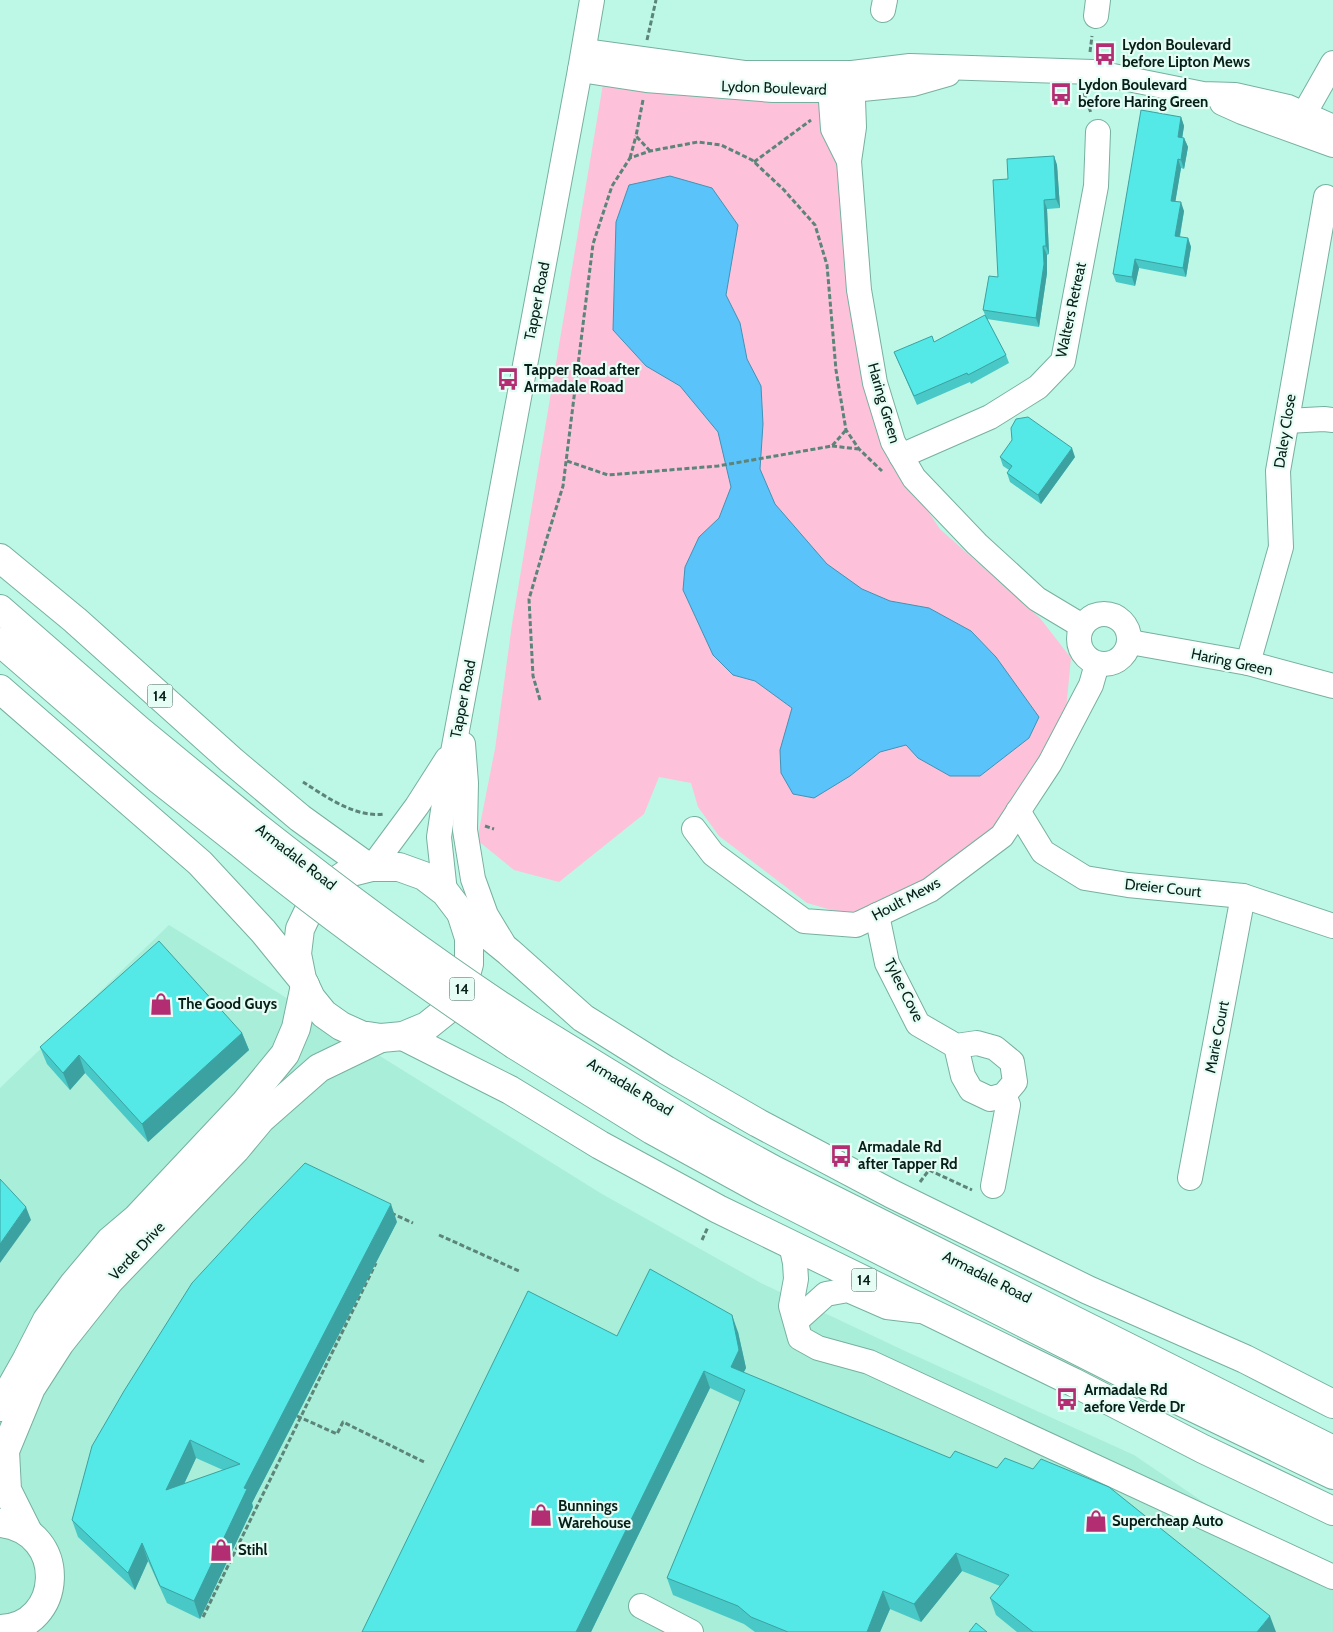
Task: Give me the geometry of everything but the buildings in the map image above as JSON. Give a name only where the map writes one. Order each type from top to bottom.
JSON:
[{"type":"main road","name":"14","points":[[0,558],[75,620],[231,760],[300,818],[370,867]]},
{"type":"main road","name":"Armadale Road","points":[[0,609],[139,730],[245,832]]},
{"type":"main road","name":"Armadale Road","points":[[0,642],[157,778],[245,832],[393,931],[488,998],[523,1035],[652,1130],[762,1191],[1134,1379],[1333,1476]]},
{"type":"main road","points":[[0,689],[200,863],[263,931],[303,982]]},
{"type":"main road","name":"14","points":[[1333,1404],[1245,1360],[1088,1290],[892,1194],[666,1070],[583,1018],[424,876],[399,867],[370,867],[348,874],[327,887],[311,906],[300,929],[297,954],[303,982],[311,998],[324,1014],[341,1026],[360,1035],[392,1037],[510,1090],[673,1186],[1082,1386],[1203,1449],[1333,1511]]},
{"type":"main road","name":"14","points":[[392,1037],[427,1026],[447,1010],[462,989],[469,964],[469,938],[453,903]]},
{"type":"main road","name":"Verde Drive","points":[[0,1407],[46,1320],[73,1285],[110,1241],[136,1219],[245,1103],[284,1054],[296,1028],[303,982]]},
{"type":"main road","name":"Armadale Road","points":[[523,1035],[774,1170],[1333,1450]]},
{"type":"main road","name":"Verde Drive","points":[[11,1629],[37,1611],[47,1596],[51,1578],[49,1561],[41,1545],[28,1532],[7,1490],[5,1451],[31,1388],[60,1343],[110,1280],[236,1149],[262,1119],[319,1068],[392,1037]]},
{"type":"main road","points":[[0,1523],[12,1524],[28,1532]]},
{"type":"street","name":"Tapper Road","points":[[453,903],[439,837],[453,749],[592,0]]},
{"type":"street","name":"Lydon Boulevard","points":[[582,60],[721,78],[773,90],[839,87],[910,66],[1093,72],[1203,94],[1242,112],[1302,123],[1330,132]]},
{"type":"street","name":"Lydon Boulevard","points":[[582,60],[646,80],[721,78]]},
{"type":"street","points":[[1302,123],[1333,63]]},
{"type":"street","name":"Haring Green","points":[[839,87],[833,129],[849,161],[859,290],[875,383],[893,442],[914,478],[977,544],[1037,599],[1082,626]]},
{"type":"street","name":"Walters Retreat","points":[[901,456],[990,417],[1038,387],[1063,361],[1096,186],[1098,132]]},
{"type":"street","name":"Daley Close","points":[[1248,663],[1281,547],[1278,470],[1326,197]]},
{"type":"street","points":[[1287,421],[1333,420]]},
{"type":"street","points":[[1097,614],[1109,614],[1125,624],[1130,642],[1124,656],[1109,664],[1097,664],[1083,654],[1078,639],[1082,626],[1097,614]]},
{"type":"street","name":"Haring Green","points":[[1130,642],[1248,663],[1333,686]]},
{"type":"street","name":"Hoult Mews","points":[[694,829],[713,854],[804,921],[856,925],[930,890],[1002,836],[1054,754],[1091,685],[1097,664]]},
{"type":"street","points":[[460,715],[466,783],[465,830],[473,879],[486,915],[509,952]]},
{"type":"street","name":"Tapper Road","points":[[370,867],[417,806],[453,749]]},
{"type":"street","name":"Dreier Court","points":[[1018,811],[1043,852],[1085,878],[1128,885],[1243,896],[1333,926]]},
{"type":"street","name":"Marie Court","points":[[1190,1178],[1243,896]]},
{"type":"street","name":"Tylee Cove","points":[[877,915],[887,963],[918,1024],[956,1046]]},
{"type":"street","points":[[977,1043],[995,1048],[1012,1062],[1014,1082],[1004,1095],[990,1099],[971,1090],[963,1076],[956,1046],[977,1043]]},
{"type":"street","points":[[993,1186],[1008,1105],[1004,1095]]},
{"type":"street","points":[[791,1244],[796,1279],[791,1306],[800,1338],[818,1348],[869,1362],[1333,1577]]},
{"type":"street","points":[[796,1321],[826,1294],[848,1290],[887,1307],[931,1313]]},
{"type":"street","points":[[641,1606],[691,1632]]},
{"type":"path","points":[[540,700],[533,676],[529,599],[563,486],[593,244],[612,186],[630,158],[646,80]]},
{"type":"path","points":[[754,162],[813,119],[839,87]]},
{"type":"path","points":[[636,136],[650,151]]},
{"type":"path","points":[[630,158],[650,151],[698,142],[721,145],[754,162],[784,190],[815,225],[826,265],[836,370],[846,430],[859,449],[882,471]]},
{"type":"path","points":[[832,446],[846,430]]},
{"type":"path","points":[[567,461],[608,476],[718,466],[832,446],[859,449]]},
{"type":"path","points":[[915,1189],[929,1170],[988,1197],[993,1186]]},
{"type":"path","points":[[390,1212],[413,1223]]},
{"type":"path","points":[[394,1225],[398,1216]]},
{"type":"path","points":[[439,1235],[519,1272]]},
{"type":"path","points":[[204,1617],[299,1416],[377,1260]]},
{"type":"path","points":[[299,1416],[337,1434],[343,1422],[424,1462]]},
{"type":"shaded area","points":[[605,72],[835,96],[885,447],[940,529],[1040,618],[1071,658],[1066,710],[1017,806],[961,858],[890,904],[849,915],[807,903],[719,836],[698,807],[691,783],[659,777],[644,814],[559,882],[514,870],[477,840],[495,749],[512,624]]},
{"type":"shaded area","points":[[169,925],[602,1194],[761,1283],[1134,1455],[1333,1590],[1333,1632],[0,1632],[0,1088]]},
{"type":"water","points":[[670,176],[712,188],[738,225],[726,295],[740,323],[747,359],[761,386],[763,424],[760,469],[775,504],[827,564],[862,589],[890,601],[929,608],[971,631],[996,657],[1039,717],[1029,738],[980,776],[950,776],[918,758],[906,745],[880,752],[850,776],[814,798],[793,794],[781,773],[780,750],[792,708],[755,681],[733,675],[713,655],[683,590],[685,567],[699,537],[719,518],[731,487],[718,432],[680,386],[646,366],[613,330],[616,222],[629,185]]},
{"type":"place","name":"Lydon Boulevard before Lipton Mews","points":[[1105,54]]},
{"type":"place","name":"Lydon Boulevard before Haring Green","points":[[1061,94]]},
{"type":"place","name":"Tapper Road after Armadale Road","points":[[508,379]]},
{"type":"place","name":"The Good Guys","points":[[161,1004]]},
{"type":"place","name":"Armadale Rd after Tapper Rd","points":[[841,1156]]},
{"type":"place","name":"Armadale Rd aefore Verde Dr","points":[[1067,1399]]},
{"type":"place","name":"Bunnings Warehouse","points":[[541,1515]]},
{"type":"place","name":"Supercheap Auto","points":[[1096,1521]]},
{"type":"place","name":"Stihl","points":[[221,1550]]}]
